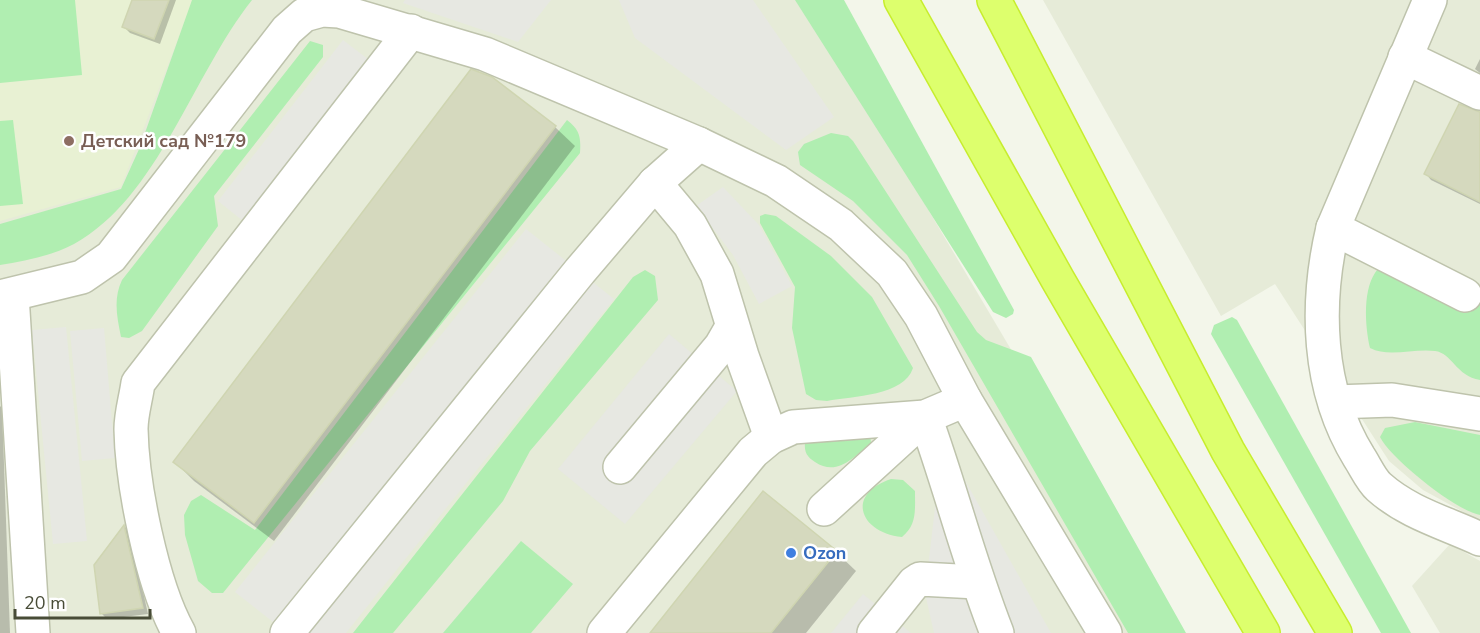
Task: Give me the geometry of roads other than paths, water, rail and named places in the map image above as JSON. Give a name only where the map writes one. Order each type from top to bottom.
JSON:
[{"type":"highway","points":[[901,0],[1058,280],[1263,633]]},
{"type":"highway","points":[[994,0],[1228,451],[1335,633]]},
{"type":"street","points":[[1430,0],[1333,228],[1325,262],[1322,316],[1325,361],[1345,434],[1378,486],[1413,511],[1480,539]]},
{"type":"street","points":[[33,633],[6,296],[82,277],[111,257],[287,30],[304,15],[324,5],[339,12],[484,54],[699,144],[776,181],[841,225],[892,273],[921,316],[966,400],[1105,633]]},
{"type":"street","points":[[179,633],[152,558],[135,478],[131,426],[138,383],[411,31]]},
{"type":"street","points":[[1405,57],[1480,93]]},
{"type":"street","points":[[287,633],[655,183],[699,144]]},
{"type":"street","points":[[655,183],[690,225],[717,274],[732,327],[771,437]]},
{"type":"street","points":[[1333,228],[1465,295]]},
{"type":"street","points":[[620,466],[721,346],[732,327]]},
{"type":"street","points":[[604,633],[753,452],[771,437],[793,428],[925,417],[966,400]]},
{"type":"street","points":[[1335,402],[1392,400],[1480,414]]},
{"type":"street","points":[[824,509],[925,417]]},
{"type":"street","points":[[925,417],[949,483],[977,582],[997,633]]},
{"type":"street","points":[[874,633],[914,583],[920,579],[977,582]]},
{"type":"place","name":"Детский сад №179","points":[[69,141]]},
{"type":"place","name":"Ozon","points":[[791,553]]}]
